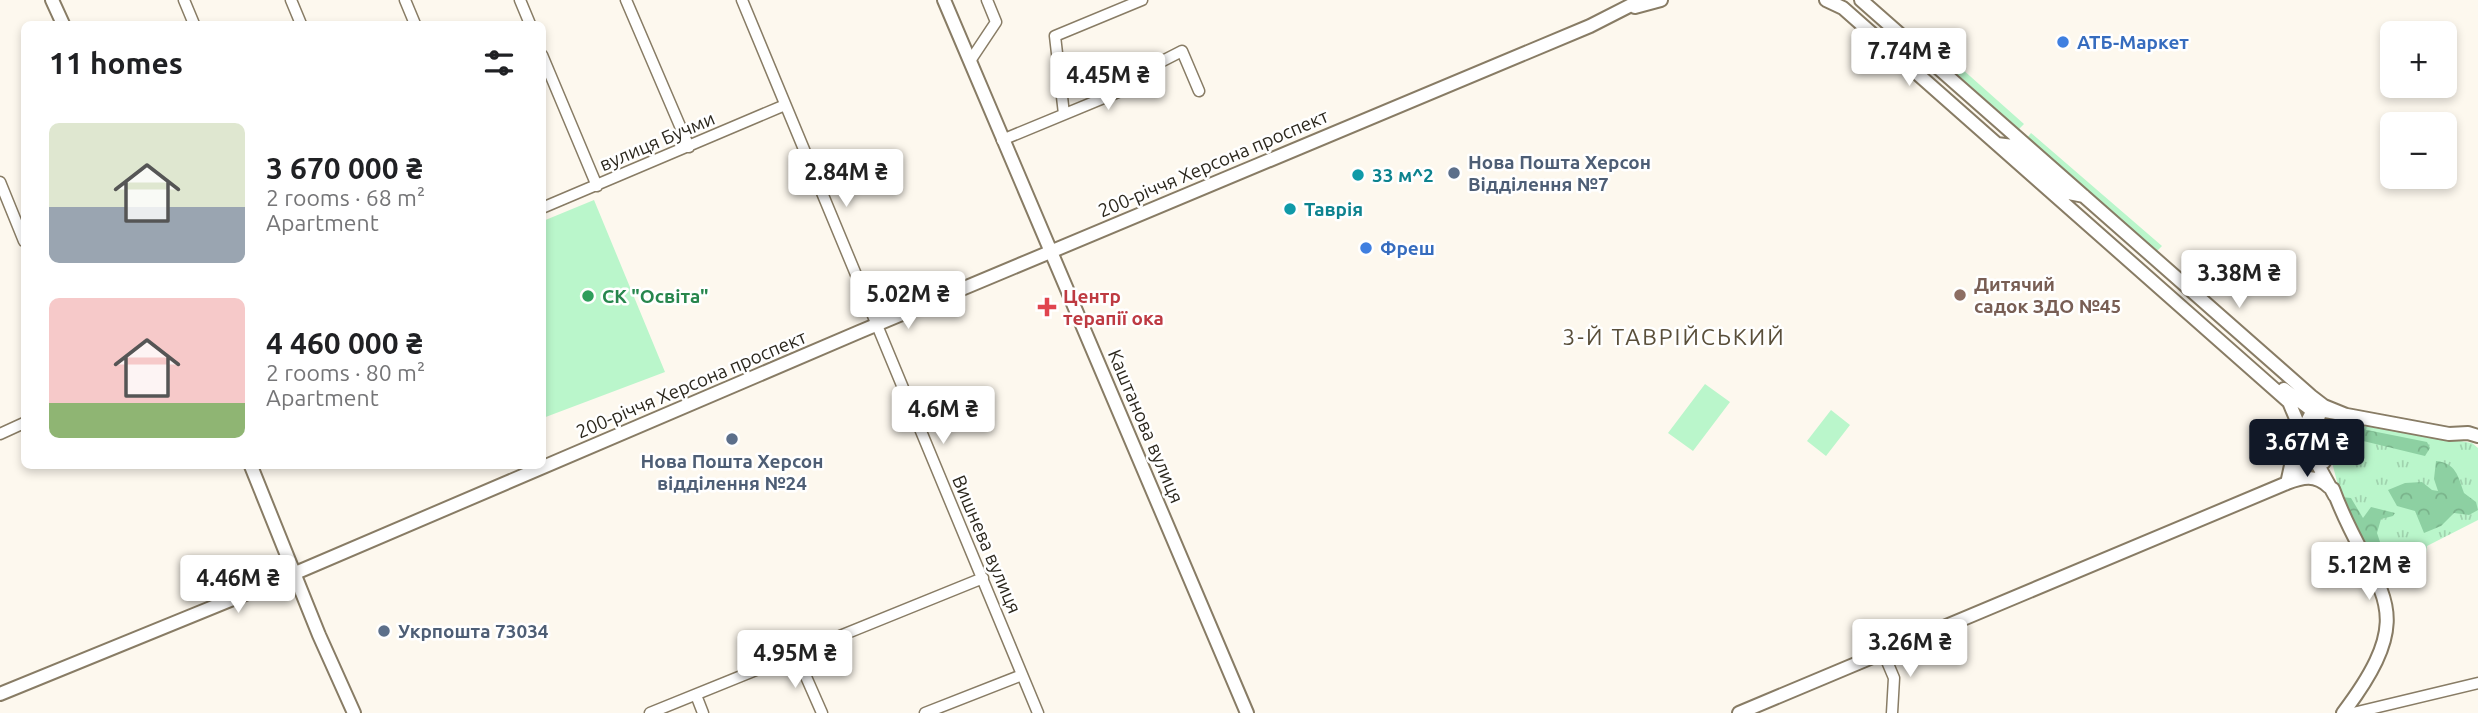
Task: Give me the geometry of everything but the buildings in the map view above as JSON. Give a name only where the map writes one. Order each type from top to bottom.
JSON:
[{"type":"street","points":[[52,0],[62,21]]},
{"type":"street","points":[[184,0],[193,21]]},
{"type":"street","points":[[290,0],[300,21]]},
{"type":"street","points":[[405,0],[414,21]]},
{"type":"street","points":[[520,0],[529,21]]},
{"type":"street","points":[[626,0],[689,147]]},
{"type":"street","name":"Вишнева вулиця","points":[[742,0],[875,326],[1038,713]]},
{"type":"street","name":"Каштанова вулиця","points":[[944,0],[1247,713]]},
{"type":"street","points":[[970,61],[996,22],[987,0]]},
{"type":"street","points":[[1064,114],[1055,36],[1142,0]]},
{"type":"street","points":[[1628,9],[1641,0]]},
{"type":"street","points":[[1628,9],[1661,0]]},
{"type":"street","points":[[1826,0],[1843,8],[2222,345],[2239,351],[2310,419],[2344,519],[2383,592],[2388,614],[2381,652],[2348,712]]},
{"type":"street","points":[[1861,0],[2324,406],[2351,417],[2449,434],[2475,431]]},
{"type":"street","name":"200-річчя Херсона проспект","points":[[546,466],[1628,9]]},
{"type":"street","points":[[1002,140],[1140,83],[1143,71],[1182,51],[1199,91]]},
{"type":"street","points":[[546,65],[597,186]]},
{"type":"street","points":[[1938,70],[1939,82],[1995,131],[1997,144]]},
{"type":"street","name":"вулиця Бучми","points":[[546,206],[785,105]]},
{"type":"street","points":[[1997,144],[2013,146],[2064,192],[2087,197]]},
{"type":"street","points":[[0,182],[21,234]]},
{"type":"street","points":[[2287,482],[2302,465],[2302,444],[2310,419],[2311,396]]},
{"type":"street","points":[[2310,419],[2351,417]]},
{"type":"street","points":[[2302,444],[2310,419]]},
{"type":"street","points":[[0,433],[21,424]]},
{"type":"street","points":[[2302,444],[2335,495]]},
{"type":"street","points":[[252,469],[319,635],[354,713]]},
{"type":"street","name":"200-річчя Херсона проспект","points":[[0,694],[539,469]]},
{"type":"street","points":[[1739,713],[2287,482],[2304,477],[2317,479],[2327,484],[2335,495]]},
{"type":"street","points":[[653,713],[983,578]]},
{"type":"street","points":[[1883,652],[1894,677],[1892,713]]},
{"type":"street","points":[[796,654],[822,713]]},
{"type":"street","points":[[925,713],[1022,675]]},
{"type":"street","points":[[2348,712],[2478,683]]},
{"type":"street","points":[[696,695],[704,713]]},
{"type":"green space","points":[[1935,45],[2024,124],[2019,129],[1930,50]]},
{"type":"green space","points":[[2031,133],[2162,246],[2157,251],[2027,138]]},
{"type":"green space","name":"СК \"Освіта\"","points":[[594,200],[665,372],[546,417],[546,220]]},
{"type":"green space","points":[[1705,384],[1730,402],[1693,451],[1668,433]]},
{"type":"green space","points":[[1831,410],[1850,425],[1826,456],[1807,441]]},
{"type":"green space","points":[[2337,420],[2472,443],[2478,448],[2478,520],[2427,546],[2423,575],[2411,580],[2385,570],[2341,497],[2328,447],[2320,433],[2328,422]]},
{"type":"green space","points":[[2357,428],[2427,442],[2430,448],[2425,456],[2355,439],[2350,432]]},
{"type":"green space","points":[[2436,461],[2452,468],[2464,493],[2476,502],[2478,510],[2469,515],[2454,513],[2441,526],[2424,533],[2415,511],[2397,506],[2388,490],[2405,483],[2422,482],[2438,491],[2434,479]]},
{"type":"green space","points":[[2341,497],[2351,498],[2363,518],[2371,507],[2395,513],[2381,519],[2377,533],[2384,554],[2377,557],[2350,522]]},
{"type":"place","name":"АТБ-Маркет","points":[[2063,42]]},
{"type":"place","name":"Нова Пошта Херсон Відділення №7","points":[[1454,173]]},
{"type":"place","name":"33 м^2","points":[[1358,175]]},
{"type":"place","name":"Таврія","points":[[1290,209]]},
{"type":"place","name":"Фреш","points":[[1366,248]]},
{"type":"place","name":"Дитячий садок ЗДО №45","points":[[1960,295]]},
{"type":"place","name":"СК \"Освіта\"","points":[[588,296]]},
{"type":"place","name":"Центр терапії ока","points":[[1047,307]]},
{"type":"place","name":"Нова Пошта Херсон відділення №24","points":[[732,439]]},
{"type":"place","name":"Укрпошта 73034","points":[[384,631]]},
{"type":"district","name":"3-Й ТАВРІЙСЬКИЙ","points":[[1674,336]]}]
